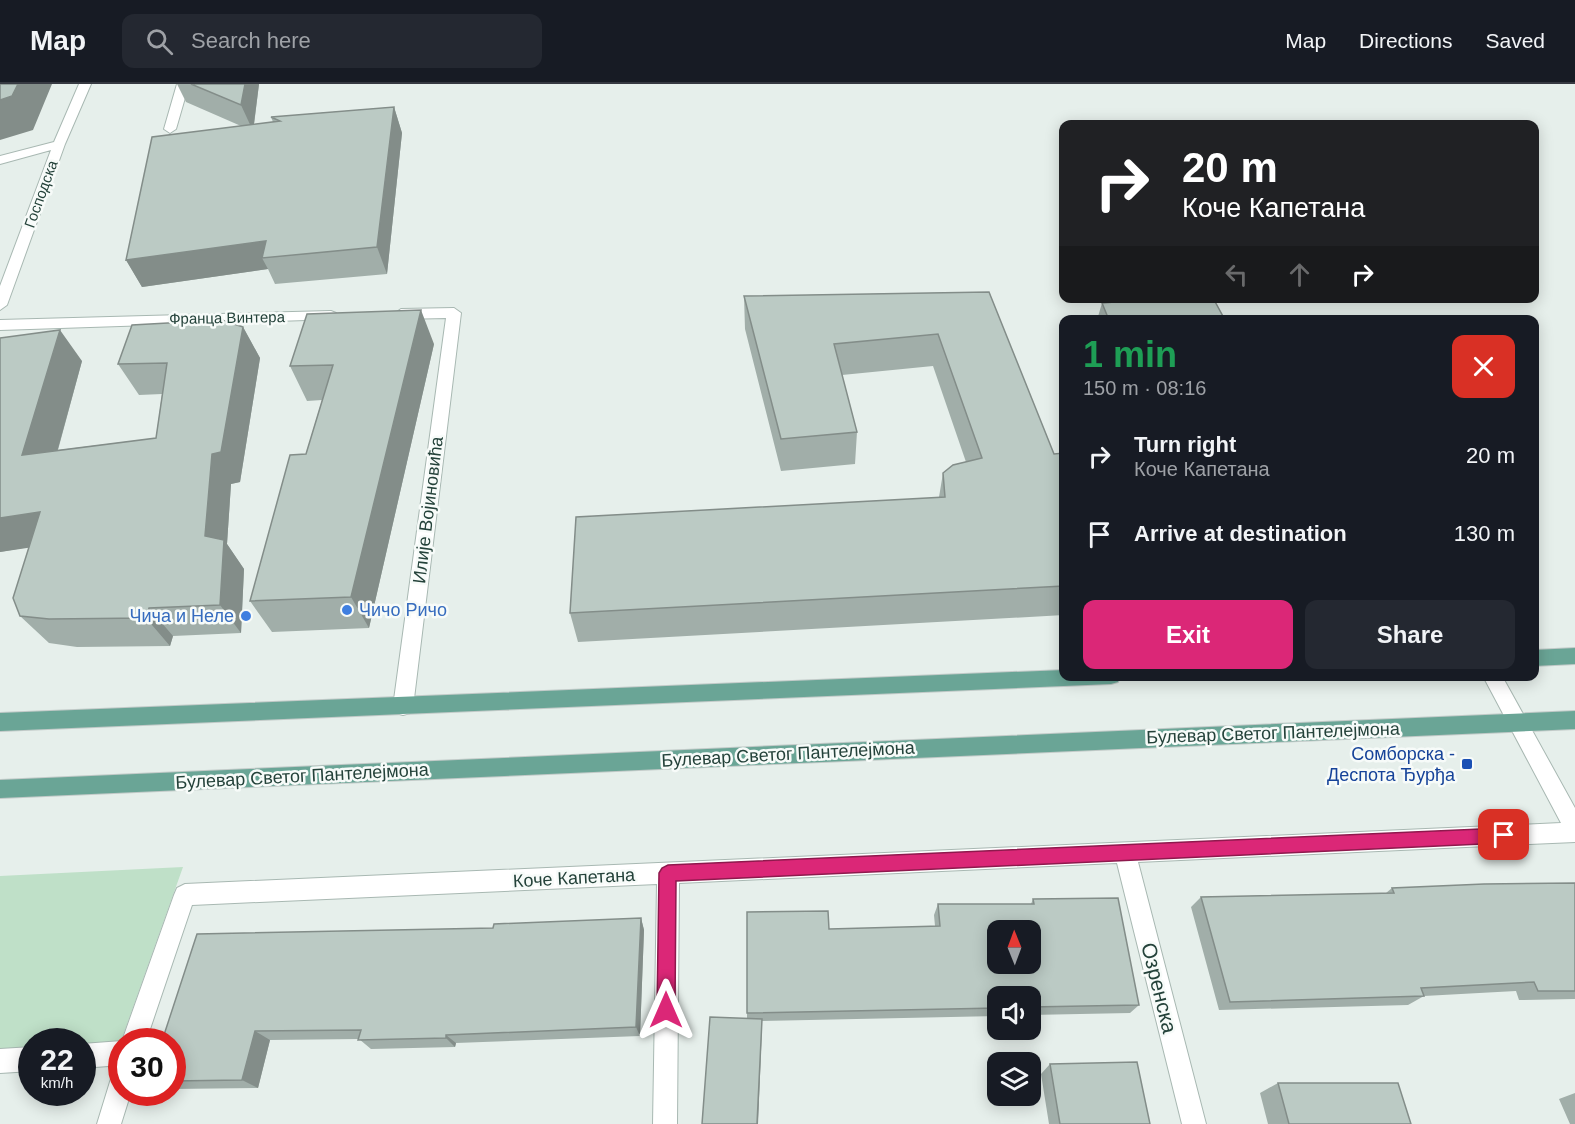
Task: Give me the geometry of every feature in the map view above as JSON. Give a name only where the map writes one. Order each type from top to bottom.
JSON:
[{"type":"main road","points":[[1539,658],[1575,656]]},
{"type":"main road","points":[[0,722],[1059,678]]},
{"type":"main road","name":"Булевар Светог Пантелејмона","points":[[0,789],[1575,720]]},
{"type":"street","name":"Господска","points":[[0,305],[59,144],[85,84]]},
{"type":"street","points":[[170,129],[183,84]]},
{"type":"street","points":[[0,160],[59,144]]},
{"type":"street","name":"Илије Војиновића","points":[[384,315],[454,313],[403,707]]},
{"type":"street","name":"Франца Винтера","points":[[0,325],[349,315]]},
{"type":"street","points":[[1495,681],[1575,830]]},
{"type":"street","name":"Коче Капетана","points":[[139,1028],[185,895],[1575,830]]},
{"type":"street","name":"Озренска","points":[[1125,852],[1194,1124]]},
{"type":"street","points":[[665,1124],[668,873]]},
{"type":"street","points":[[0,1061],[18,1060]]},
{"type":"street","points":[[109,1124],[114,1106]]},
{"type":"green space","points":[[183,867],[126,1028],[108,1028],[108,1045],[96,1045],[96,1028],[18,1028],[18,1050],[0,1051],[0,876]]},
{"type":"building","points":[[0,84],[18,84],[12,96],[0,100]]},
{"type":"building","points":[[191,84],[245,84],[241,105]]},
{"type":"building","points":[[394,107],[377,247],[262,258],[266,241],[126,260],[152,137],[280,121],[271,117]]},
{"type":"building","points":[[989,292],[1054,454],[1059,454],[1059,586],[570,613],[576,517],[945,497],[943,473],[953,465],[982,458],[938,334],[834,344],[857,432],[781,439],[744,296]]},
{"type":"building","points":[[1102,303],[1216,303],[1222,315],[1107,315]]},
{"type":"building","points":[[421,310],[351,597],[250,601],[290,455],[306,454],[333,365],[290,366],[307,314]]},
{"type":"building","points":[[222,320],[243,327],[221,452],[212,454],[205,536],[224,540],[220,605],[149,608],[146,618],[49,619],[20,616],[13,598],[40,512],[0,518],[0,338],[60,330],[22,455],[156,438],[167,363],[118,364],[132,325]]},
{"type":"building","points":[[1575,883],[1575,991],[1538,991],[1534,982],[1421,988],[1424,996],[1230,1002],[1201,897],[1394,893],[1392,888]]},
{"type":"building","points":[[1118,898],[1139,1005],[1041,1007],[1041,986],[987,986],[987,1008],[747,1013],[747,912],[828,911],[829,929],[940,926],[938,904],[1034,904],[1033,899]]},
{"type":"building","points":[[641,918],[636,1027],[446,1035],[446,1038],[358,1040],[361,1030],[255,1031],[242,1080],[186,1081],[186,1028],[166,1028],[197,934],[493,928],[494,924]]},
{"type":"building","points":[[710,1017],[762,1019],[757,1124],[702,1124]]},
{"type":"building","points":[[1137,1062],[1150,1124],[1060,1124],[1050,1064]]},
{"type":"building","points":[[1278,1083],[1398,1083],[1411,1124],[1289,1124]]},
{"type":"place","name":"Чичо Ричо","points":[[347,610]]},
{"type":"place","name":"Чича и Неле","points":[[246,616]]},
{"type":"place","name":"Сомборска - Деспота Ђурђа","points":[[1467,764]]},
{"type":"route","points":[[666,1010],[668,873],[1504,835]]}]
